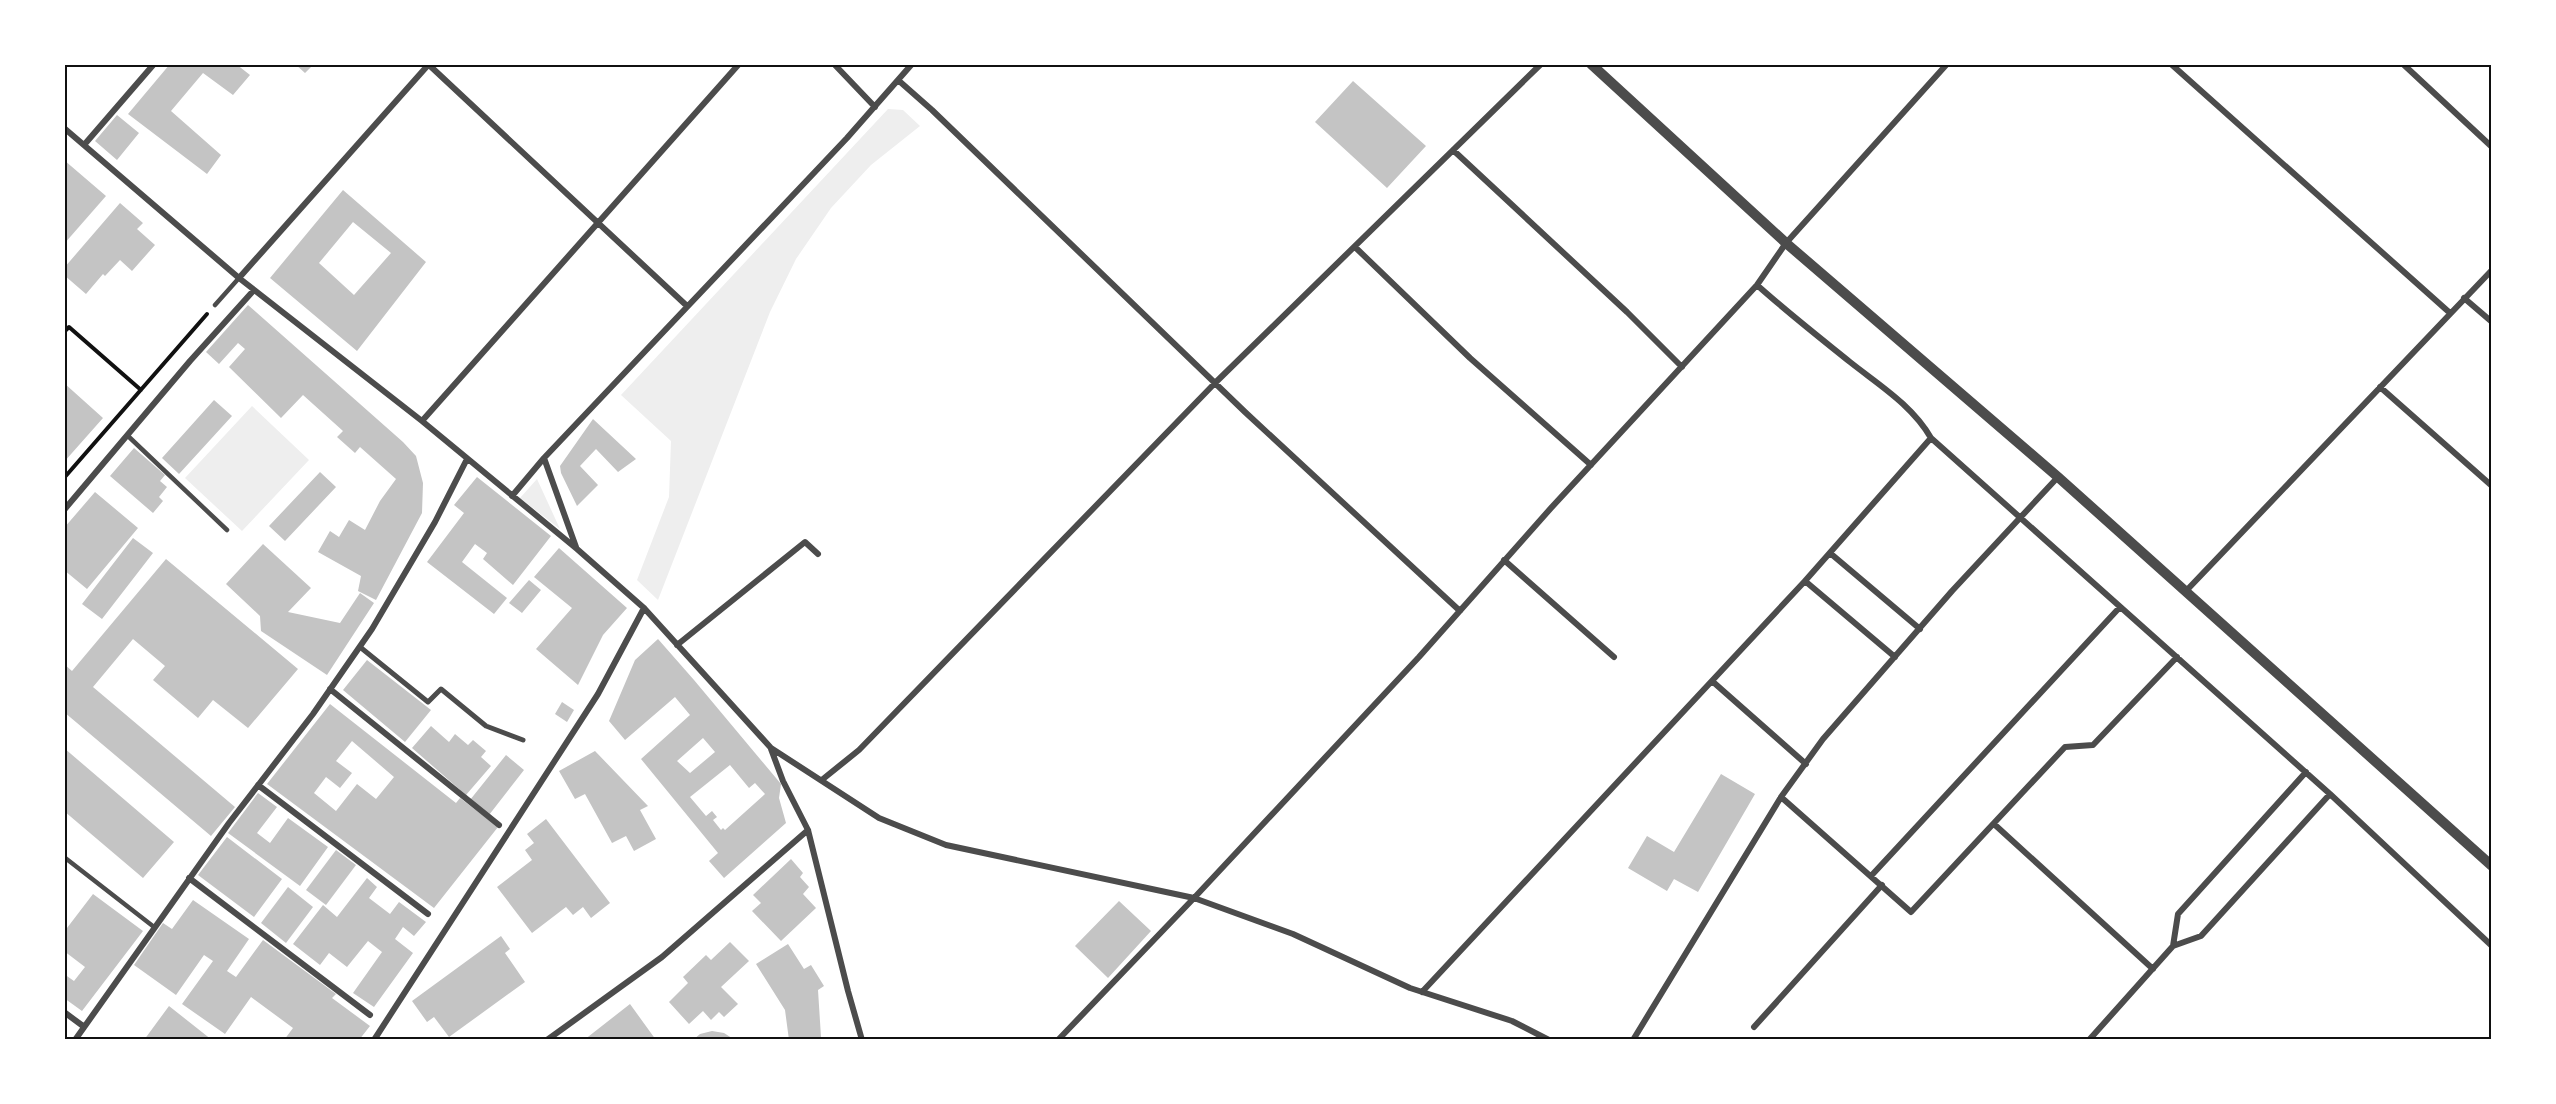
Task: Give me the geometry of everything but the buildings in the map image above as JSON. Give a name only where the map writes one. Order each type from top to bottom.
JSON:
[{"type":"street","points":[[84,145],[154,64]]},
{"type":"street","points":[[422,421],[739,64]]},
{"type":"street","points":[[834,64],[875,107]]},
{"type":"street","points":[[512,496],[544,458],[875,107],[912,64]]},
{"type":"street","points":[[823,780],[867,742],[1215,383],[1356,248],[1541,64]]},
{"type":"street","points":[[1591,64],[1786,243],[2058,477],[2492,866]]},
{"type":"street","points":[[1058,1040],[1194,898],[1460,611],[1504,560],[1757,285],[1786,243],[1947,64]]},
{"type":"street","points":[[2171,64],[2450,314]]},
{"type":"street","points":[[239,278],[428,65],[687,306]]},
{"type":"street","points":[[2405,65],[2492,147]]},
{"type":"street","points":[[898,80],[932,110],[1215,383],[1460,611]]},
{"type":"street","points":[[64,128],[239,278],[422,421],[577,549],[644,608],[771,748],[879,818],[946,845],[1194,898],[1293,934],[1422,992],[1512,1021],[1549,1040]]},
{"type":"street","points":[[1453,150],[1627,312],[1682,367]]},
{"type":"street","points":[[1356,248],[1470,358],[1591,465]]},
{"type":"street","points":[[2186,591],[2492,270]]},
{"type":"street","points":[[1757,285],[1901,401],[1931,438],[2306,772],[2492,946]]},
{"type":"street","points":[[64,510],[254,290]]},
{"type":"street","points":[[2464,298],[2492,322]]},
{"type":"street","points":[[2380,387],[2492,486]]},
{"type":"street","points":[[1422,992],[1805,581],[1931,438]]},
{"type":"street","points":[[544,458],[577,549]]},
{"type":"street","points":[[75,1040],[189,878],[360,646],[435,522],[467,459]]},
{"type":"street","points":[[1633,1040],[1781,797],[1823,739],[1920,628],[2058,477]]},
{"type":"street","points":[[677,645],[805,542],[818,554]]},
{"type":"street","points":[[1830,553],[1920,628]]},
{"type":"street","points":[[1504,560],[1614,657]]},
{"type":"street","points":[[1805,581],[1895,657]]},
{"type":"street","points":[[1871,876],[2120,606]]},
{"type":"street","points":[[374,1040],[598,694],[644,608]]},
{"type":"street","points":[[360,646],[428,702],[441,689],[486,726],[523,740]]},
{"type":"street","points":[[1781,797],[1911,912],[2065,747],[2093,745],[2177,657]]},
{"type":"street","points":[[1712,681],[1806,764]]},
{"type":"street","points":[[330,689],[499,825]]},
{"type":"street","points":[[771,748],[783,781],[807,830],[862,1040]]},
{"type":"street","points":[[2174,946],[2178,914],[2306,772]]},
{"type":"street","points":[[258,785],[428,914]]},
{"type":"street","points":[[2089,1040],[2174,946],[2201,936],[2330,794]]},
{"type":"street","points":[[1994,824],[2153,969]]},
{"type":"street","points":[[547,1040],[662,957],[807,830]]},
{"type":"street","points":[[189,878],[370,1015]]},
{"type":"street","points":[[1754,1027],[1882,885]]},
{"type":"street","points":[[64,1012],[83,1026]]},
{"type":"lane","points":[[215,304],[239,278]]},
{"type":"lane","points":[[128,436],[227,530]]},
{"type":"lane","points":[[64,857],[154,927]]},
{"type":"path","points":[[64,478],[215,304]]},
{"type":"path","points":[[64,332],[69,327],[141,390]]},
{"type":"shaded area","points":[[888,109],[903,110],[920,126],[871,165],[831,208],[796,259],[770,312],[658,600],[637,580],[669,497],[671,441],[621,395]]},
{"type":"shaded area","points":[[252,406],[309,460],[242,531],[185,478]]},
{"type":"shaded area","points":[[537,479],[560,529],[520,498]]}]
